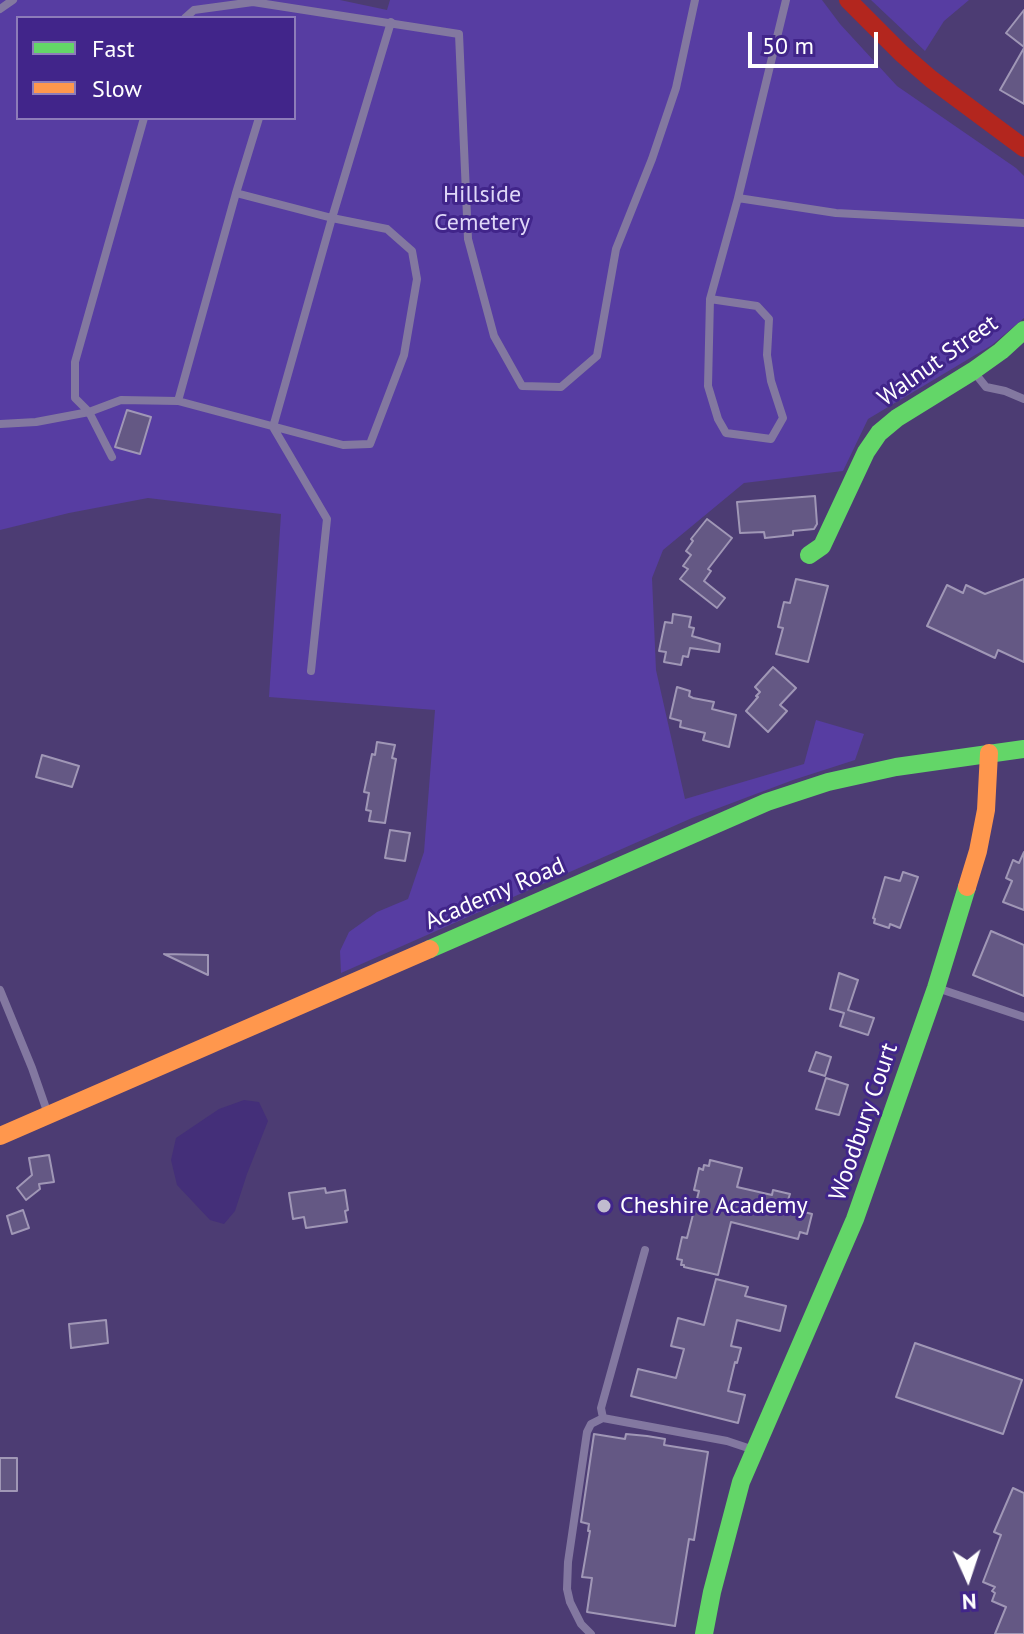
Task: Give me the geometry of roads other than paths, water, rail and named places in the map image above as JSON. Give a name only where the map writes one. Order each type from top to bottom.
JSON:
[{"type":"street","points":[[848,0],[931,79],[1024,148]]},
{"type":"street","name":"Walnut Street","points":[[809,555],[822,546],[866,452],[879,433],[973,371],[1024,330]]},
{"type":"street","name":"Academy Road","points":[[0,1136],[767,802],[842,779],[920,763],[1024,749]]},
{"type":"street","name":"Woodbury Court","points":[[704,1634],[741,1482],[855,1219],[936,988],[978,851],[986,810],[989,753]]},
{"type":"lane","points":[[0,9],[13,0]]},
{"type":"lane","points":[[187,16],[194,10],[253,2],[459,34],[468,239],[494,336],[522,386],[561,387],[597,356],[616,249],[676,88],[695,0]]},
{"type":"lane","points":[[710,299],[757,306],[769,319],[767,355],[771,381],[783,418],[771,439],[726,433],[718,419],[708,386],[710,299],[786,0]]},
{"type":"lane","points":[[291,16],[293,8]]},
{"type":"lane","points":[[311,671],[327,519],[273,427],[391,22]]},
{"type":"lane","points":[[112,457],[89,412],[75,398],[75,362],[143,120]]},
{"type":"lane","points":[[178,401],[258,120]]},
{"type":"lane","points":[[0,424],[36,422],[89,412],[121,400],[178,401],[343,445],[370,444],[404,355],[417,279],[412,251],[387,229],[236,193]]},
{"type":"lane","points":[[738,198],[836,213],[1024,223]]},
{"type":"lane","points":[[973,371],[986,387],[1024,399]]},
{"type":"lane","points":[[936,988],[1024,1017]]},
{"type":"lane","points":[[0,990],[48,1115]]},
{"type":"lane","points":[[603,1418],[601,1408],[645,1250]]},
{"type":"lane","points":[[591,1634],[581,1624],[567,1589],[568,1562],[587,1432],[591,1424],[603,1418],[727,1441],[754,1451]]},
{"type":"place","name":"Cheshire Academy","points":[[604,1206]]},
{"type":"park label","name":"Hillside Cemetery","points":[[482,209]]}]
